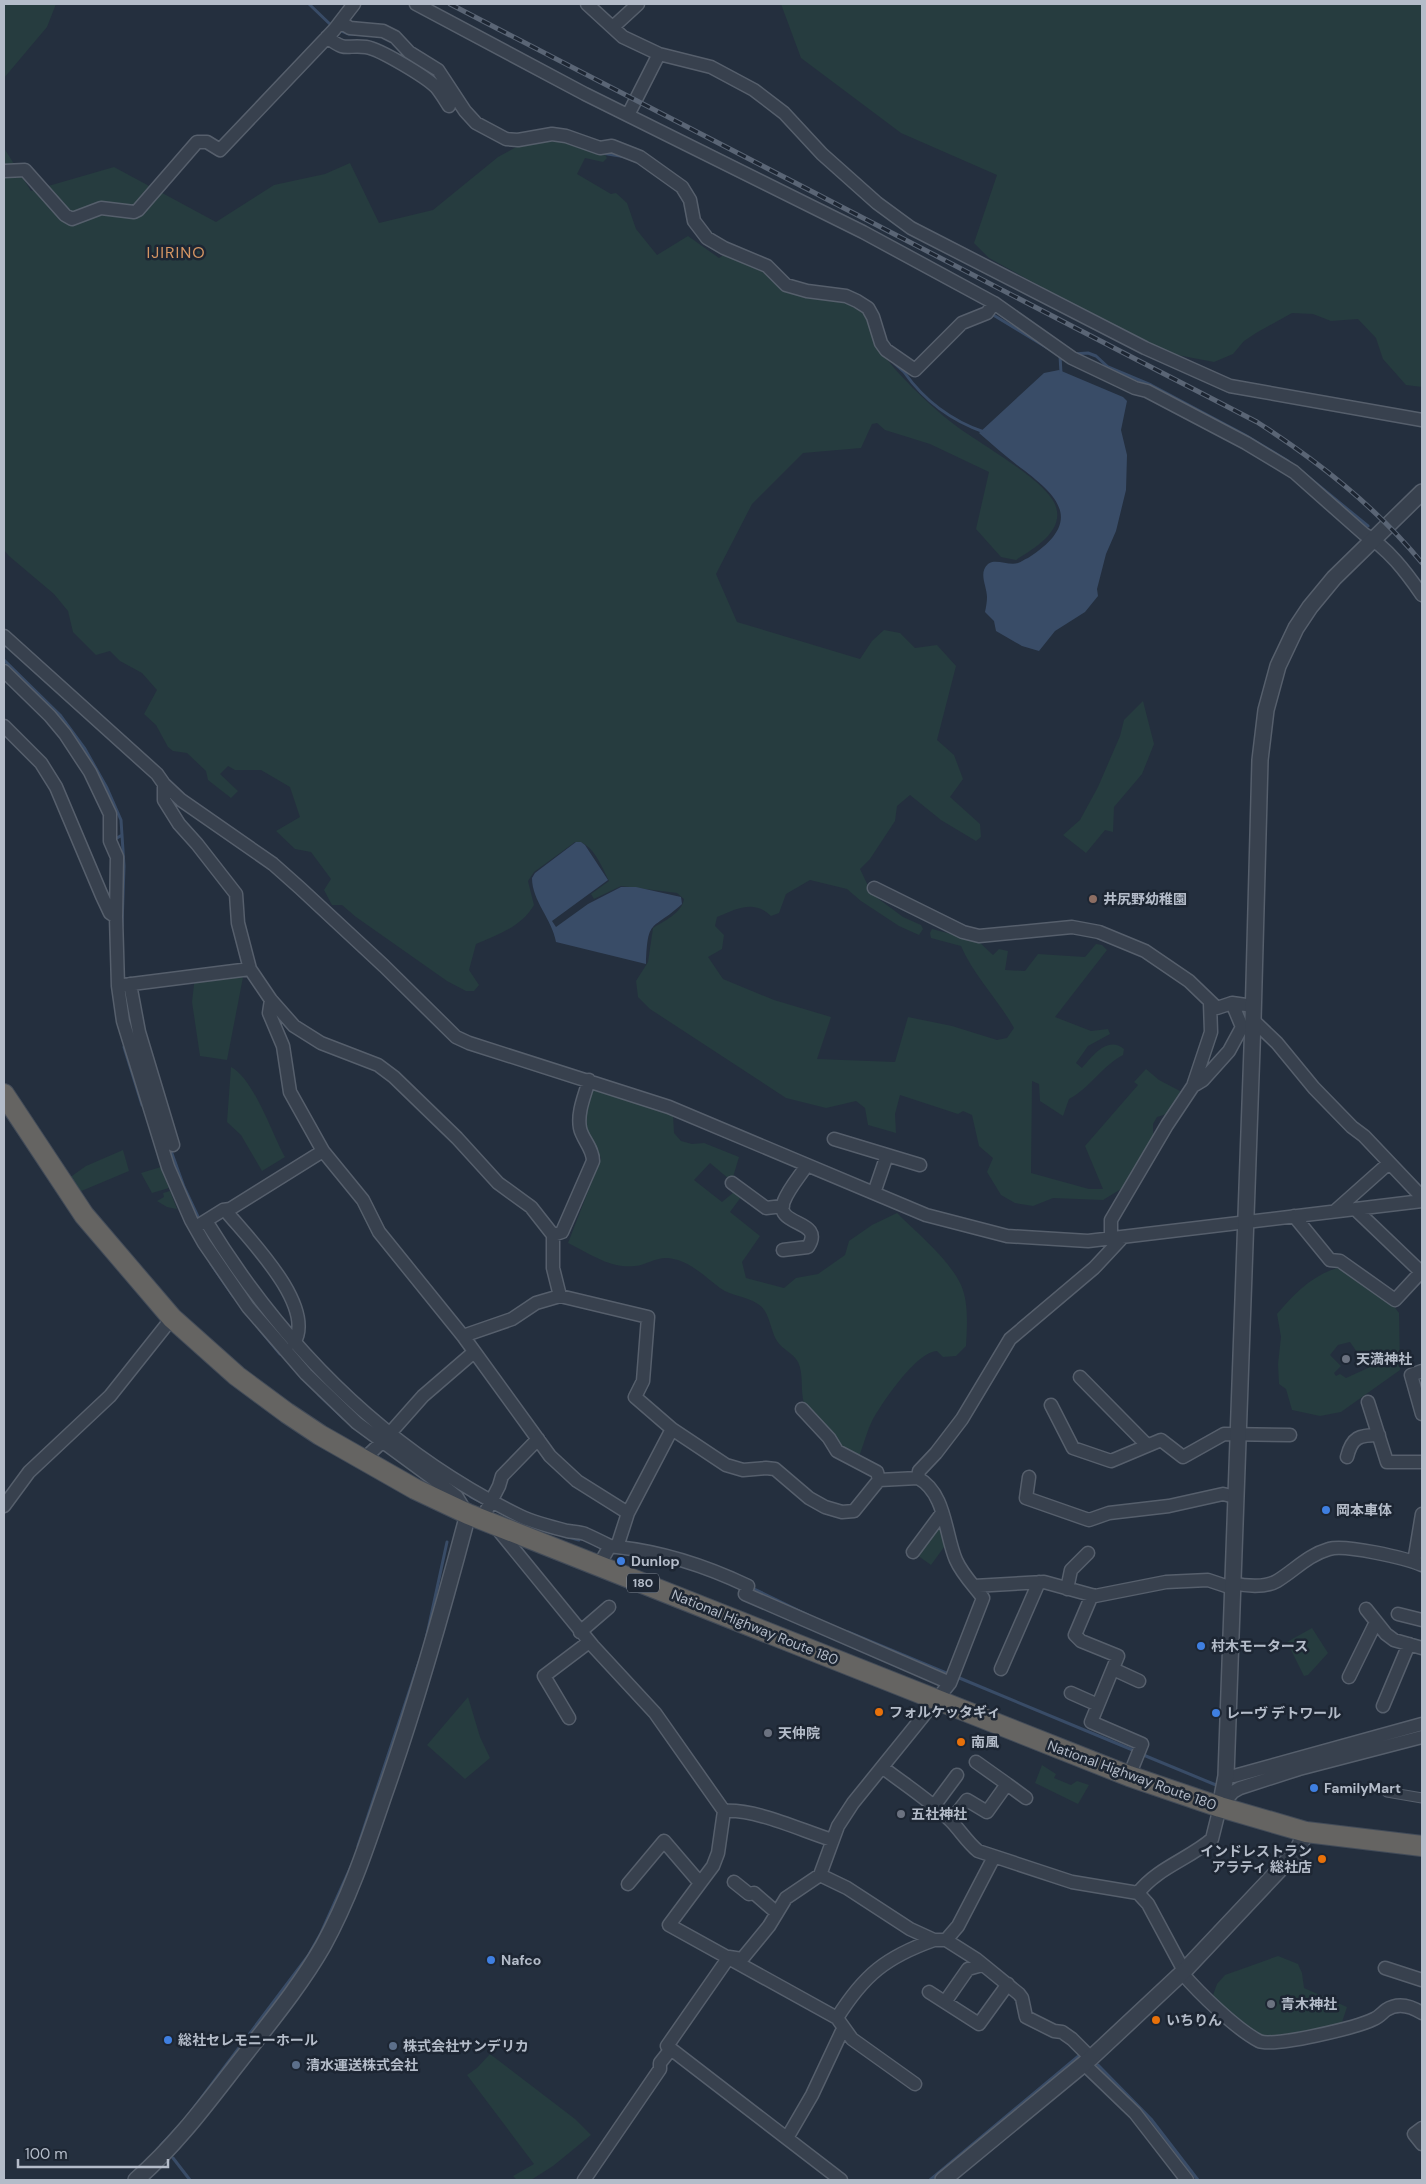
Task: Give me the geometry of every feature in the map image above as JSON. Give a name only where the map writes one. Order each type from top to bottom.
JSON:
[{"type":"highway","name":"National Highway Route 180","points":[[4,1094],[84,1215],[172,1318],[237,1376],[287,1413],[381,1443],[415,1489],[485,1512],[599,1565],[937,1701],[1224,1788],[1306,1832],[1422,1846]]},
{"type":"street","points":[[4,171],[24,170],[65,215],[72,219],[101,208],[134,212],[138,210],[197,142],[207,142],[220,150],[334,29],[354,4]]},
{"type":"street","points":[[416,4],[576,90],[863,232],[1067,354],[1135,388],[1147,391],[1268,456],[1294,472],[1364,534],[1374,540],[1391,556],[1422,595]]},
{"type":"street","points":[[587,4],[624,37],[659,54],[711,67],[754,90],[784,113],[836,166],[877,203],[911,228],[1145,348],[1230,386],[1422,420]]},
{"type":"street","points":[[613,27],[638,4]]},
{"type":"street","points":[[334,29],[350,28],[383,31],[395,37],[409,52],[438,70],[465,111],[476,123],[506,139],[518,140],[552,134],[566,136],[600,148],[612,146],[640,157],[682,187],[686,193],[694,221],[707,238],[724,248],[767,266],[786,284],[796,288],[846,296],[868,308],[873,316],[881,343],[898,360],[914,370],[962,324],[991,308]]},
{"type":"street","points":[[334,29],[336,44],[347,48],[365,46],[390,57],[436,87],[449,106]]},
{"type":"street","points":[[628,115],[659,54]]},
{"type":"street","points":[[1138,1893],[1143,1886],[1174,1862],[1212,1839],[1224,1788],[1253,1013],[1260,760],[1266,710],[1272,683],[1287,646],[1310,607],[1334,578],[1422,492]]},
{"type":"street","points":[[4,638],[157,774],[164,784],[181,800],[273,864],[384,966],[456,1037],[469,1043],[669,1107],[926,1215],[1007,1236],[1068,1241],[1117,1237],[1422,1200]]},
{"type":"street","points":[[4,671],[50,716],[65,734],[90,772],[110,814],[110,841],[118,857],[114,915],[124,985],[173,1144]]},
{"type":"street","points":[[4,726],[41,763],[56,787],[102,896],[114,915]]},
{"type":"street","points":[[164,784],[164,800],[179,824],[210,859],[236,894],[238,923],[250,969],[271,1000],[294,1026],[321,1042],[378,1065],[394,1077],[457,1138],[498,1183],[531,1207],[553,1235],[552,1268],[560,1296]]},
{"type":"street","points":[[874,888],[963,932],[979,936],[1072,927],[1099,932],[1145,951],[1189,981],[1217,1008],[1232,1003],[1253,1013],[1314,1088],[1389,1163],[1422,1200]]},
{"type":"street","points":[[124,985],[250,969]]},
{"type":"street","points":[[124,985],[123,1021],[168,1167],[201,1224],[220,1269],[276,1342],[340,1408],[381,1443],[444,1472],[485,1512],[580,1632],[655,1713],[724,1811],[718,1853],[713,1866],[669,1925],[837,2018],[852,2039],[915,2084]]},
{"type":"street","points":[[271,1000],[269,1012],[283,1046],[290,1092],[323,1151],[355,1188],[379,1232],[463,1336],[550,1456],[577,1481],[628,1513]]},
{"type":"street","points":[[1117,1237],[1111,1220],[1167,1125],[1194,1086],[1211,1032],[1210,1002]]},
{"type":"street","points":[[1194,1086],[1203,1080],[1229,1052],[1242,1027],[1232,1003]]},
{"type":"street","points":[[553,1235],[562,1232],[593,1160],[593,1154],[580,1129],[580,1116],[588,1080]]},
{"type":"street","points":[[834,1139],[920,1165]]},
{"type":"street","points":[[201,1224],[230,1209],[323,1151]]},
{"type":"street","points":[[874,1193],[886,1155]]},
{"type":"street","points":[[1335,1211],[1389,1163]]},
{"type":"street","points":[[783,1250],[808,1247],[811,1242],[811,1234],[808,1228],[785,1217],[783,1206],[783,1201],[807,1165]]},
{"type":"street","points":[[732,1184],[766,1208],[783,1206]]},
{"type":"street","points":[[1294,1216],[1330,1260],[1340,1261],[1395,1300],[1422,1273],[1355,1209]]},
{"type":"street","points":[[225,1210],[259,1248],[282,1281],[293,1304],[299,1326],[298,1337],[294,1343]]},
{"type":"street","points":[[201,1224],[294,1343],[360,1410],[381,1443]]},
{"type":"street","points":[[918,1478],[919,1471],[936,1453],[962,1419],[1010,1339],[1094,1268],[1117,1237]]},
{"type":"street","points":[[463,1336],[512,1319],[536,1303],[560,1296],[648,1317],[644,1381],[635,1397],[672,1428],[732,1468],[743,1470],[766,1468],[775,1470],[817,1504],[833,1510],[854,1511],[879,1480],[918,1478],[924,1481],[935,1494],[957,1561],[984,1598],[952,1678],[937,1701],[853,1803],[838,1826],[820,1875],[786,1898],[752,1949],[742,1959],[729,1957]]},
{"type":"street","points":[[4,1506],[29,1472],[110,1396],[172,1318]]},
{"type":"street","points":[[381,1443],[423,1396],[474,1352]]},
{"type":"street","points":[[1422,1371],[1411,1375],[1422,1414]]},
{"type":"street","points":[[1080,1377],[1147,1445]]},
{"type":"street","points":[[1368,1402],[1387,1462],[1422,1462]]},
{"type":"street","points":[[1052,1404],[1073,1448],[1111,1461],[1161,1440],[1183,1457],[1224,1434],[1290,1435]]},
{"type":"street","points":[[802,1409],[829,1438],[837,1452],[877,1472],[879,1480]]},
{"type":"street","points":[[599,1565],[613,1546],[672,1428]]},
{"type":"street","points":[[1347,1457],[1350,1446],[1361,1436],[1379,1435]]},
{"type":"street","points":[[136,2180],[162,2158],[201,2111],[305,1973],[332,1928],[367,1846],[398,1756],[434,1638],[485,1512],[500,1486],[502,1476],[538,1439]]},
{"type":"street","points":[[1029,1477],[1026,1498],[1089,1520],[1109,1513],[1169,1506],[1223,1494],[1235,1497]]},
{"type":"street","points":[[485,1512],[522,1517],[546,1526],[584,1534],[613,1546],[666,1555],[725,1575],[748,1586],[745,1594],[952,1678]]},
{"type":"street","points":[[913,1552],[942,1513]]},
{"type":"street","points":[[974,1586],[1039,1582],[1092,1595],[1166,1582],[1208,1580],[1232,1586],[1243,1586],[1276,1582],[1310,1556],[1331,1548],[1375,1552],[1418,1563],[1422,1514]]},
{"type":"street","points":[[1067,1589],[1071,1570],[1088,1552]]},
{"type":"street","points":[[1001,1669],[1039,1582]]},
{"type":"street","points":[[1092,1595],[1075,1635],[1081,1641],[1118,1656],[1091,1722],[1142,1744],[1135,1762]]},
{"type":"street","points":[[580,1632],[609,1607]]},
{"type":"street","points":[[1366,1609],[1386,1634],[1394,1640],[1422,1648]]},
{"type":"street","points":[[1398,1614],[1422,1620]]},
{"type":"street","points":[[1349,1677],[1376,1622]]},
{"type":"street","points":[[569,1718],[544,1676],[589,1642]]},
{"type":"street","points":[[1383,1706],[1409,1644]]},
{"type":"street","points":[[1112,1669],[1139,1681]]},
{"type":"street","points":[[1071,1693],[1098,1705]]},
{"type":"street","points":[[1224,1788],[1233,1792],[1248,1785],[1422,1724]]},
{"type":"street","points":[[1224,1788],[1234,1776],[1342,1752],[1422,1737]]},
{"type":"street","points":[[976,1762],[1026,1798]]},
{"type":"street","points":[[882,1767],[949,1819],[968,1844],[978,1851],[1072,1882],[1138,1893],[1148,1904],[1183,1972],[1194,1988],[1230,2020],[1261,2042],[1282,2042],[1369,2022],[1396,2006],[1420,2007]]},
{"type":"street","points":[[934,1806],[957,1775]]},
{"type":"street","points":[[949,1819],[953,1818],[967,1800],[987,1812],[1007,1784]]},
{"type":"street","points":[[1387,1792],[1422,1798]]},
{"type":"street","points":[[724,1811],[767,1818],[832,1840]]},
{"type":"street","points":[[943,2180],[1087,2061],[1183,1972],[1297,1852],[1306,1832]]},
{"type":"street","points":[[628,1884],[664,1841],[700,1883]]},
{"type":"street","points":[[837,2018],[851,1995],[879,1968],[908,1949],[940,1940],[958,1926],[994,1857]]},
{"type":"street","points":[[820,1875],[847,1888],[910,1928],[940,1940],[982,1965],[1008,1984],[1022,1998],[1026,2017],[1054,2031],[1062,2032],[1072,2039],[1087,2061],[1135,2113],[1187,2180]]},
{"type":"street","points":[[734,1882],[748,1894],[754,1893],[777,1913]]},
{"type":"street","points":[[729,1957],[667,2046],[788,2136],[841,2180]]},
{"type":"street","points":[[945,2002],[968,1969],[982,1965]]},
{"type":"street","points":[[1385,1968],[1422,1980]]},
{"type":"street","points":[[928,1992],[979,2024],[1008,1984]]},
{"type":"street","points":[[788,2136],[812,2095],[842,2031],[845,2030]]},
{"type":"street","points":[[584,2180],[660,2070],[660,2063],[671,2049]]},
{"type":"street","points":[[1422,2128],[1414,2134],[1422,2144]]},
{"type":"green space","points":[[4,4],[56,4],[47,27],[4,78]]},
{"type":"green space","points":[[781,4],[1422,4],[1422,387],[1406,385],[1383,359],[1376,338],[1358,319],[1331,321],[1313,314],[1292,313],[1244,341],[1233,354],[1214,362],[1167,353],[989,258],[974,243],[997,175],[901,133],[801,58]]},
{"type":"green space","points":[[547,137],[603,151],[607,158],[603,162],[585,158],[577,174],[611,194],[616,193],[627,203],[636,229],[657,255],[688,236],[719,258],[728,252],[755,264],[787,291],[804,296],[846,301],[860,308],[867,319],[879,349],[912,387],[951,422],[1025,473],[1050,496],[1056,507],[1056,524],[1045,539],[1031,551],[1016,560],[1001,557],[976,529],[989,472],[930,444],[885,430],[877,423],[872,424],[861,448],[803,453],[752,504],[716,574],[737,622],[860,659],[872,641],[884,630],[900,633],[915,648],[937,645],[956,666],[937,740],[954,755],[963,779],[950,797],[980,824],[981,837],[976,841],[941,820],[910,795],[897,806],[895,821],[870,859],[860,869],[872,894],[903,917],[921,925],[923,929],[919,935],[899,926],[861,901],[847,889],[810,880],[786,894],[779,913],[771,916],[758,908],[745,907],[717,917],[715,926],[724,935],[722,949],[708,957],[723,979],[774,1000],[831,1017],[817,1059],[895,1062],[908,1017],[952,1026],[997,1040],[1007,1038],[1014,1028],[966,957],[961,946],[931,938],[930,933],[932,929],[978,941],[993,955],[999,949],[1008,951],[1005,970],[1025,971],[1038,954],[1085,957],[1096,944],[1102,945],[1107,950],[1055,1017],[1091,1031],[1108,1029],[1110,1034],[1088,1046],[1076,1063],[1082,1068],[1095,1053],[1106,1046],[1118,1045],[1124,1049],[1123,1055],[1108,1065],[1084,1089],[1069,1099],[1063,1116],[1040,1101],[1039,1084],[1032,1081],[1031,1173],[1089,1189],[1103,1189],[1085,1146],[1138,1085],[1134,1082],[1146,1069],[1159,1080],[1180,1091],[1170,1113],[1157,1117],[1153,1124],[1153,1139],[1126,1186],[1103,1200],[1053,1198],[1033,1206],[1015,1203],[1001,1195],[987,1172],[993,1158],[979,1146],[972,1115],[963,1111],[958,1114],[900,1095],[895,1114],[896,1133],[868,1125],[865,1108],[856,1101],[826,1108],[786,1098],[650,1009],[638,997],[636,981],[648,962],[653,928],[676,912],[683,904],[684,899],[677,893],[621,886],[594,899],[591,894],[609,881],[592,850],[581,843],[575,842],[534,872],[528,881],[534,905],[523,919],[509,929],[476,944],[469,970],[479,985],[474,991],[466,991],[447,981],[356,917],[342,905],[332,905],[324,890],[331,879],[311,852],[295,849],[276,831],[300,817],[290,787],[261,770],[235,770],[228,766],[220,774],[238,791],[231,798],[208,780],[206,771],[187,753],[173,751],[168,747],[156,725],[144,714],[157,690],[142,673],[120,661],[110,651],[96,655],[73,632],[68,611],[54,594],[4,550],[4,148],[31,191],[114,167],[216,222],[274,185],[325,174],[350,163],[379,223],[433,210],[498,157],[527,141]]},
{"type":"green space","points":[[1143,701],[1154,744],[1142,774],[1114,807],[1113,832],[1105,830],[1086,853],[1063,835],[1080,820],[1098,787],[1120,736],[1124,720]]},
{"type":"green space","points":[[244,972],[227,1060],[200,1056],[192,1002],[195,976]]},
{"type":"green space","points":[[231,1067],[239,1073],[255,1095],[285,1157],[262,1171],[241,1135],[227,1122]]},
{"type":"green space","points":[[591,1088],[673,1115],[674,1133],[681,1141],[692,1144],[704,1143],[739,1157],[733,1177],[729,1179],[710,1163],[694,1180],[722,1202],[734,1192],[741,1197],[730,1212],[760,1236],[742,1262],[746,1278],[784,1288],[796,1278],[818,1274],[845,1255],[849,1241],[872,1225],[897,1213],[941,1256],[956,1275],[964,1292],[967,1323],[966,1346],[956,1356],[943,1357],[937,1351],[919,1360],[891,1391],[877,1413],[872,1421],[860,1454],[854,1457],[843,1451],[804,1403],[801,1372],[798,1362],[777,1341],[762,1307],[749,1299],[724,1291],[696,1269],[676,1259],[659,1259],[635,1266],[617,1265],[608,1263],[568,1243],[601,1158],[585,1131],[587,1098]]},
{"type":"green space","points":[[123,1150],[129,1171],[79,1192],[69,1178],[86,1166]]},
{"type":"green space","points":[[161,1167],[169,1188],[152,1193],[141,1173]]},
{"type":"green space","points":[[170,1191],[177,1209],[167,1207],[157,1201],[164,1197],[163,1193]]},
{"type":"green space","points":[[1341,1267],[1389,1300],[1399,1313],[1400,1370],[1341,1412],[1320,1416],[1292,1410],[1286,1389],[1279,1384],[1278,1364],[1281,1337],[1277,1314],[1305,1285],[1331,1270]],"holes":[[[1350,1342],[1368,1368],[1346,1378],[1340,1374],[1336,1376],[1334,1373],[1341,1366],[1330,1355],[1338,1345]]]},
{"type":"green space","points":[[942,1520],[947,1543],[931,1565],[917,1555]]},
{"type":"green space","points":[[1312,1628],[1328,1653],[1308,1675],[1304,1676],[1287,1642]]},
{"type":"green space","points":[[468,1697],[480,1737],[490,1758],[465,1779],[427,1745]]},
{"type":"green space","points":[[1042,1765],[1056,1774],[1054,1778],[1071,1785],[1077,1781],[1089,1785],[1078,1804],[1035,1783]]},
{"type":"green space","points":[[1278,1956],[1298,1964],[1302,1973],[1304,1988],[1347,2007],[1341,2025],[1263,2039],[1212,1998],[1217,1984],[1225,1975]]},
{"type":"green space","points":[[490,2054],[575,2119],[591,2135],[553,2166],[531,2180],[517,2180],[513,2176],[534,2164],[467,2075],[477,2068]]},
{"type":"water","points":[[1059,370],[1123,397],[1127,401],[1121,430],[1127,455],[1126,490],[1116,531],[1106,554],[1097,589],[1098,596],[1085,612],[1055,631],[1039,651],[1022,646],[996,631],[994,621],[985,612],[987,593],[983,575],[985,568],[991,562],[1019,563],[1046,545],[1056,532],[1061,520],[1060,509],[1054,498],[1044,487],[979,433],[1044,373]]},
{"type":"water","points":[[576,842],[581,842],[585,845],[608,880],[552,921],[556,927],[588,904],[621,887],[636,887],[681,897],[682,904],[653,927],[650,932],[646,964],[556,942],[551,926],[535,894],[532,878],[535,873]]},
{"type":"waterway","points":[[309,4],[333,27]]},
{"type":"waterway","points":[[339,30],[349,34],[369,35]]},
{"type":"waterway","points":[[602,153],[626,157]]},
{"type":"waterway","points":[[990,313],[1059,355]]},
{"type":"waterway","points":[[1073,354],[1088,353],[1096,356],[1108,367],[1151,385],[1245,435],[1288,461]]},
{"type":"waterway","points":[[1060,356],[1061,373]]},
{"type":"waterway","points":[[895,364],[904,372],[907,369]]},
{"type":"waterway","points":[[904,372],[920,392],[950,416],[984,432]]},
{"type":"waterway","points":[[1301,471],[1368,526]]},
{"type":"waterway","points":[[4,660],[60,715],[85,749],[107,788],[121,820],[124,866],[122,926]]},
{"type":"waterway","points":[[117,838],[122,835]]},
{"type":"waterway","points":[[124,1047],[142,1105]]},
{"type":"waterway","points":[[170,1148],[184,1187],[200,1221]]},
{"type":"waterway","points":[[205,1231],[221,1257]]},
{"type":"waterway","points":[[211,1264],[233,1296]]},
{"type":"waterway","points":[[236,1279],[262,1314]]},
{"type":"waterway","points":[[260,1330],[280,1354]]},
{"type":"waterway","points":[[301,1359],[324,1383]]},
{"type":"waterway","points":[[319,1395],[343,1418]]},
{"type":"waterway","points":[[352,1410],[363,1418]]},
{"type":"waterway","points":[[471,1497],[485,1504]]},
{"type":"waterway","points":[[568,1537],[579,1540]]},
{"type":"waterway","points":[[426,1639],[447,1542]]},
{"type":"waterway","points":[[752,1588],[808,1615]]},
{"type":"waterway","points":[[848,1632],[951,1675]]},
{"type":"waterway","points":[[358,1846],[419,1662]]},
{"type":"waterway","points":[[957,1677],[1135,1751]]},
{"type":"waterway","points":[[1141,1754],[1216,1785],[1219,1784]]},
{"type":"waterway","points":[[187,2117],[308,1956],[320,1935],[352,1864]]},
{"type":"waterway","points":[[930,2180],[1081,2054]]},
{"type":"waterway","points":[[1098,2065],[1151,2119],[1198,2180]]},
{"type":"waterway","points":[[163,2146],[161,2145],[178,2127]]},
{"type":"waterway","points":[[173,2158],[190,2180]]},
{"type":"railway","points":[[450,4],[1257,422],[1345,486],[1385,523],[1422,563]]},
{"type":"place","name":"井尻野幼稚園","points":[[1093,899]]},
{"type":"place","name":"天満神社","points":[[1346,1359]]},
{"type":"place","name":"岡本車体","points":[[1326,1510]]},
{"type":"place","name":"Dunlop","points":[[621,1561]]},
{"type":"place","name":"村木モータース","points":[[1201,1646]]},
{"type":"place","name":"フォルケッタギィ","points":[[879,1712]]},
{"type":"place","name":"レーヴ デトワール","points":[[1216,1713]]},
{"type":"place","name":"天仲院","points":[[768,1733]]},
{"type":"place","name":"南風","points":[[961,1742]]},
{"type":"place","name":"FamilyMart","points":[[1314,1788]]},
{"type":"place","name":"五社神社","points":[[901,1814]]},
{"type":"place","name":"インドレストラン アラティ 総社店","points":[[1322,1859]]},
{"type":"place","name":"Nafco","points":[[491,1960]]},
{"type":"place","name":"青木神社","points":[[1271,2004]]},
{"type":"place","name":"いちりん","points":[[1156,2020]]},
{"type":"place","name":"総社セレモニーホール","points":[[168,2040]]},
{"type":"place","name":"株式会社サンデリカ","points":[[393,2046]]},
{"type":"place","name":"清水運送株式会社","points":[[296,2065]]},
{"type":"district","name":"IJIRINO","points":[[176,252]]}]
